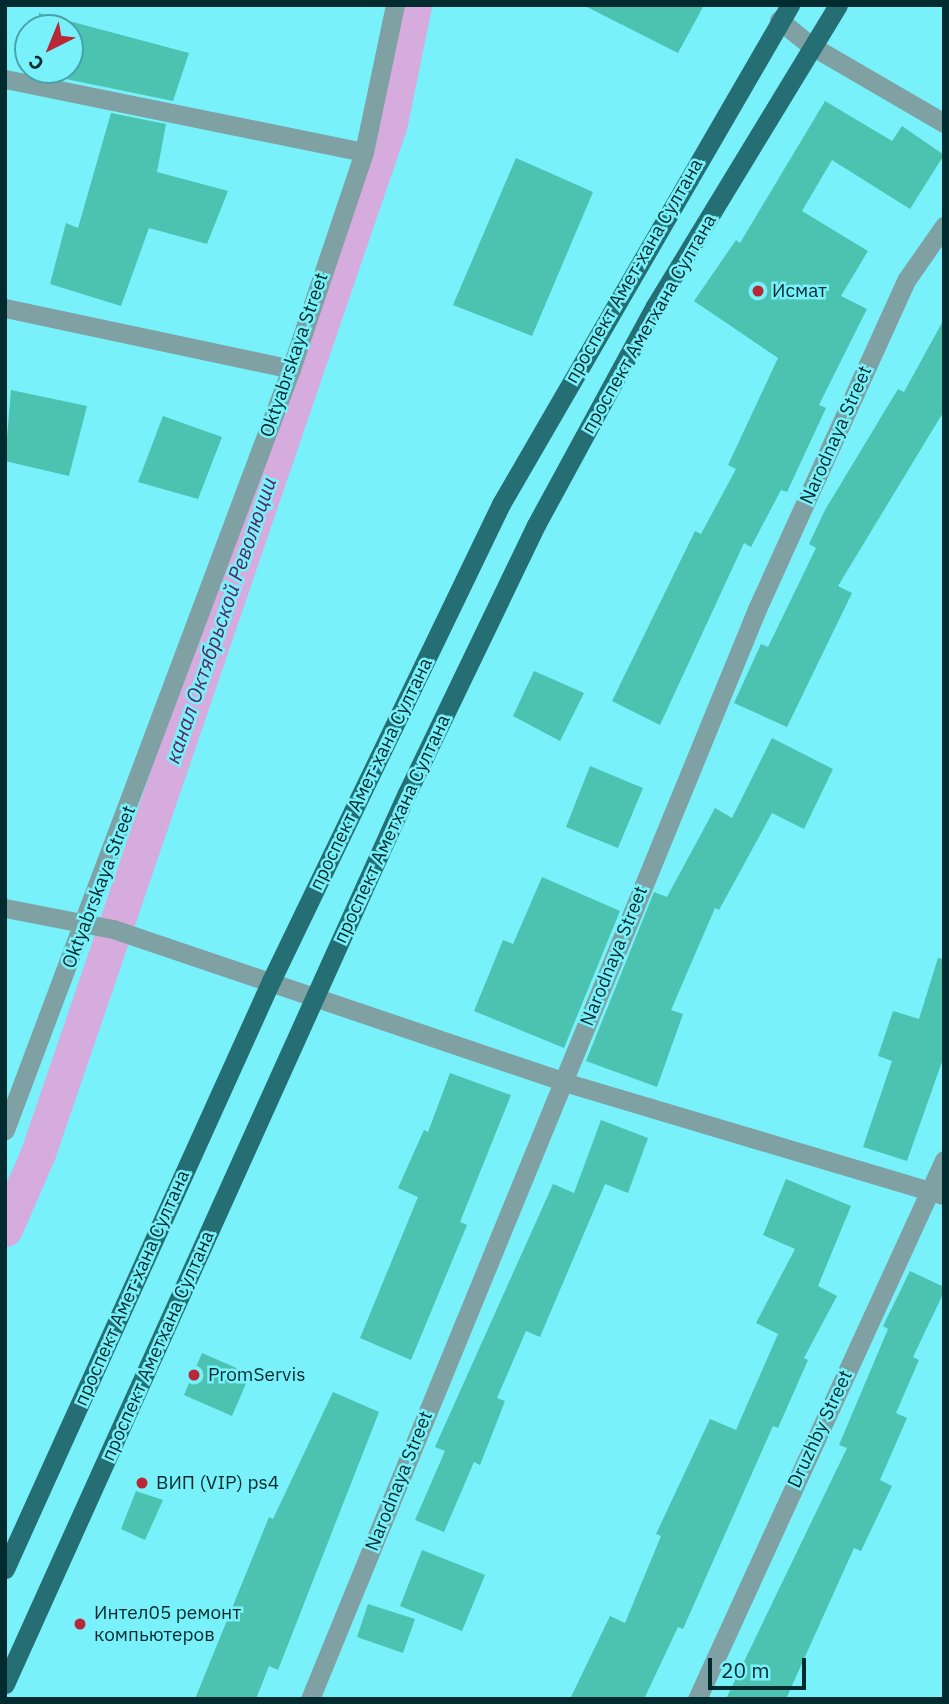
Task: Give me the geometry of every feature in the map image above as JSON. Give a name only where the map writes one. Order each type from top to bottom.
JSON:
[{"type":"main road","name":"проспект Аметхана Султана","points":[[5,1684],[313,1000],[536,525],[655,306],[810,45],[838,5]]},
{"type":"main road","name":"проспект Амет-хана Султана","points":[[5,1569],[271,981],[501,504],[785,13]]},
{"type":"street","name":"Oktyabrskaya Street","points":[[5,1130],[87,921],[291,369],[364,152],[395,5]]},
{"type":"street","points":[[785,13],[810,45],[944,123]]},
{"type":"street","points":[[5,79],[364,152]]},
{"type":"street","name":"Narodnaya Street","points":[[310,1699],[757,609],[907,279],[944,226]]},
{"type":"street","points":[[5,309],[291,369]]},
{"type":"street","points":[[5,908],[87,921],[201,956],[271,981],[313,1000],[564,1082],[937,1193]]},
{"type":"street","name":"Druzhby Street","points":[[696,1699],[937,1193],[944,1160]]},
{"type":"building","points":[[583,5],[704,5],[678,53]]},
{"type":"building","points":[[84,25],[189,53],[173,101],[84,83]]},
{"type":"building","points":[[825,101],[892,141],[902,126],[944,155],[910,209],[832,160],[802,211],[868,251],[841,296],[867,309],[819,405],[826,408],[787,492],[781,490],[751,547],[744,543],[660,725],[612,701],[695,531],[701,534],[736,469],[728,465],[778,358],[694,301],[736,240],[740,243]]},
{"type":"building","points":[[111,113],[166,124],[157,172],[228,191],[207,244],[149,228],[121,306],[50,284],[66,223],[78,228]]},
{"type":"building","points":[[516,158],[593,192],[532,336],[453,305]]},
{"type":"building","points":[[944,319],[944,411],[838,586],[852,593],[787,727],[734,703],[761,644],[768,647],[816,548],[809,544],[825,510],[898,389],[904,392]]},
{"type":"building","points":[[11,390],[87,406],[69,476],[5,461]]},
{"type":"building","points":[[163,416],[222,437],[198,499],[138,482]]},
{"type":"building","points":[[534,671],[584,693],[560,741],[513,716]]},
{"type":"building","points":[[772,738],[833,769],[804,829],[772,813],[719,910],[715,908],[671,1010],[683,1014],[657,1087],[586,1061],[654,892],[667,897],[715,808],[732,818]]},
{"type":"building","points":[[590,766],[643,788],[618,848],[566,827]]},
{"type":"building","points":[[542,877],[620,911],[564,1048],[474,1011],[503,940],[513,944]]},
{"type":"building","points":[[938,958],[944,959],[944,1056],[907,1161],[863,1147],[892,1061],[878,1056],[893,1011],[919,1019]]},
{"type":"building","points":[[450,1073],[511,1095],[460,1222],[467,1225],[411,1360],[360,1338],[418,1197],[398,1188],[424,1130],[428,1132]]},
{"type":"building","points":[[601,1120],[648,1138],[628,1193],[605,1184],[540,1337],[526,1331],[497,1398],[505,1401],[480,1465],[474,1462],[444,1532],[415,1520],[445,1451],[435,1447],[553,1184],[574,1193]]},
{"type":"building","points":[[786,1179],[851,1206],[818,1286],[837,1296],[804,1358],[808,1360],[778,1428],[773,1426],[683,1629],[678,1627],[644,1699],[570,1699],[610,1616],[625,1623],[661,1536],[656,1534],[710,1419],[736,1430],[778,1334],[756,1323],[795,1249],[763,1235]]},
{"type":"building","points":[[910,1271],[944,1287],[944,1292],[913,1357],[919,1360],[896,1413],[907,1418],[880,1480],[892,1486],[861,1551],[854,1548],[786,1699],[726,1699],[847,1448],[839,1445],[888,1329],[883,1326]]},
{"type":"building","points":[[202,1353],[250,1374],[232,1416],[184,1395]]},
{"type":"building","points":[[333,1392],[379,1412],[278,1670],[269,1666],[256,1699],[195,1699],[269,1517],[273,1519]]},
{"type":"building","points":[[136,1491],[163,1500],[145,1540],[121,1529]]},
{"type":"building","points":[[422,1550],[485,1575],[462,1631],[400,1606]]},
{"type":"building","points":[[368,1604],[415,1619],[403,1653],[357,1637]]},
{"type":"waterway","name":"канал Октябрьской Революции","points":[[5,1229],[38,1153],[390,123],[414,5]]},
{"type":"place","name":"Исмат","points":[[758,291]]},
{"type":"place","name":"PromServis","points":[[194,1375]]},
{"type":"place","name":"ВИП (VIP) ps4","points":[[142,1483]]},
{"type":"place","name":"Интел05 ремонт компьютеров","points":[[80,1624]]}]
